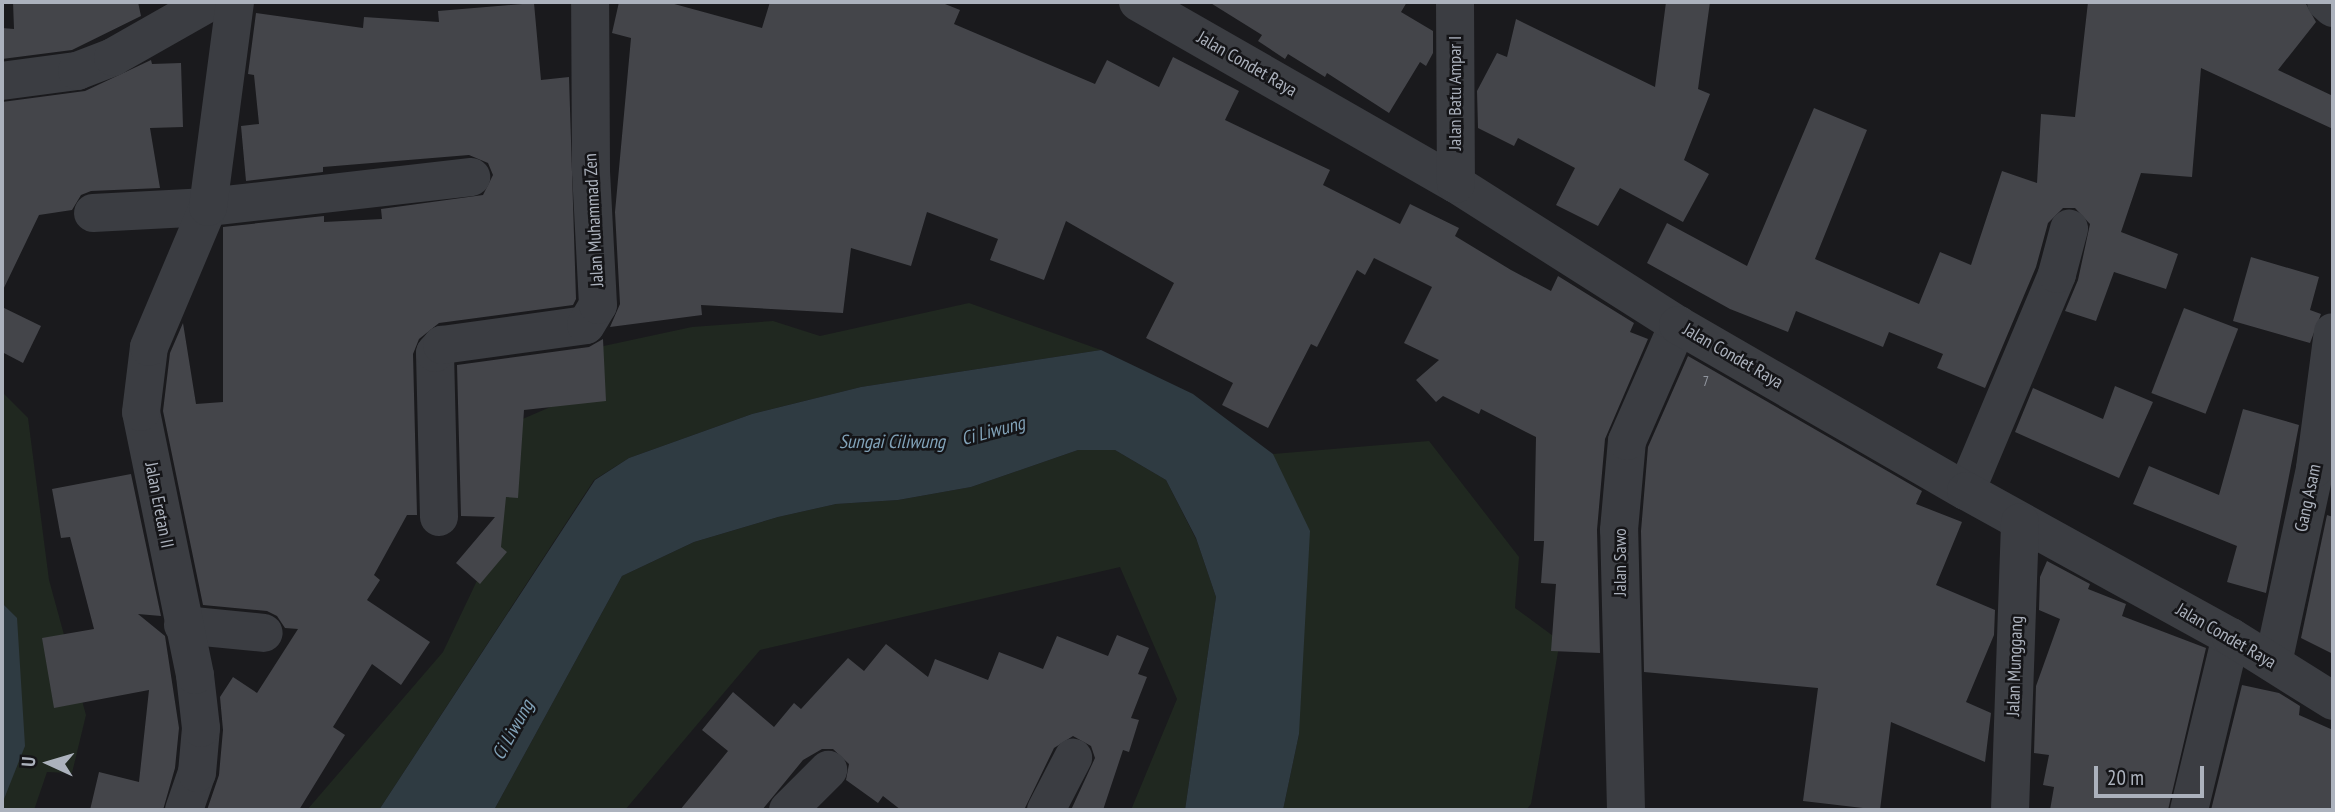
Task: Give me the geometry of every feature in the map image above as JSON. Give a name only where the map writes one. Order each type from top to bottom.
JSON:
[{"type":"street","points":[[2,81],[89,66],[210,2]]},
{"type":"street","name":"Jalan Eretan II","points":[[184,810],[197,773],[201,728],[141,412],[149,347],[208,207],[235,2]]},
{"type":"street","name":"Jalan Muhammad Zen","points":[[439,517],[435,353],[442,345],[586,325],[598,305],[590,171],[590,2]]},
{"type":"street","name":"Jalan Condet Raya","points":[[1138,2],[1456,184],[1678,325],[1966,492],[2231,637],[2333,701]]},
{"type":"street","name":"Jalan Batu Ampar I","points":[[1455,2],[1456,184]]},
{"type":"street","points":[[2326,2],[2333,8]]},
{"type":"street","points":[[93,213],[208,207],[471,177]]},
{"type":"street","points":[[1966,492],[2057,274],[2069,229]]},
{"type":"street","name":"Jalan Sawo","points":[[1626,810],[1619,530],[1627,441],[1678,325]]},
{"type":"street","name":"Gang Asam","points":[[2273,663],[2315,468],[2333,332]]},
{"type":"street","name":"Jalan Munggang","points":[[2010,810],[2020,522]]},
{"type":"street","points":[[183,625],[264,633]]},
{"type":"street","points":[[2189,810],[2231,637]]},
{"type":"street","points":[[1046,810],[1073,758]]},
{"type":"street","points":[[788,810],[828,770]]},
{"type":"shaded area","points":[[969,303],[1101,350],[861,387],[752,414],[629,458],[594,480],[379,810],[307,810],[443,652],[494,545],[506,426],[576,396],[585,350],[692,327],[773,321],[820,336]]},
{"type":"shaded area","points":[[2,392],[28,418],[49,580],[86,715],[72,773],[47,772],[34,810],[2,810],[17,619],[2,603]]},
{"type":"shaded area","points":[[1429,441],[1519,557],[1515,608],[1560,641],[1531,804],[1526,810],[1283,810],[1299,734],[1273,454]]},
{"type":"shaded area","points":[[1078,450],[1115,450],[1166,480],[1197,541],[1216,597],[1185,810],[1131,810],[1177,699],[1120,567],[760,650],[625,810],[494,810],[622,576],[694,542],[778,517],[836,504],[898,500],[971,487]]},
{"type":"water","name":"Sungai Ciliwung","points":[[1101,350],[1193,394],[1273,454],[1310,531],[1299,734],[1283,810],[1185,810],[1216,597],[1196,538],[1166,480],[1115,450],[1078,450],[971,487],[898,500],[836,504],[778,517],[694,542],[622,576],[494,810],[379,810],[595,480],[629,458],[752,414],[861,387]]},
{"type":"water","points":[[2,603],[17,618],[25,746],[2,804]]},
{"type":"building","points":[[13,2],[138,2],[141,16],[72,50],[2,59],[2,28],[14,29]]},
{"type":"building","points":[[619,2],[667,2],[762,28],[770,2],[940,2],[960,10],[954,24],[1095,84],[1107,60],[1159,87],[1173,57],[1239,91],[1225,120],[1330,170],[1323,185],[1400,224],[1410,204],[1459,228],[1455,236],[1511,270],[1551,291],[1558,276],[1634,323],[1630,332],[1648,339],[1605,439],[1597,530],[1600,653],[1551,651],[1556,584],[1541,583],[1544,541],[1534,541],[1536,437],[1481,409],[1479,414],[1443,396],[1436,402],[1416,380],[1439,360],[1404,343],[1432,287],[1374,258],[1365,275],[1357,270],[1317,347],[1311,344],[1268,428],[1222,405],[1233,383],[1146,338],[1174,283],[1066,221],[1044,280],[990,260],[998,239],[927,212],[911,266],[851,248],[843,313],[701,305],[702,315],[610,327],[620,304],[615,212],[631,38],[612,33]]},
{"type":"building","points":[[1209,2],[1407,2],[1401,12],[1433,31],[1433,53],[1426,66],[1420,62],[1389,113],[1327,73],[1325,77],[1288,54],[1285,59],[1258,41],[1262,35]]},
{"type":"building","points":[[1666,2],[1710,2],[1698,89],[1710,94],[1684,160],[1709,174],[1683,222],[1620,188],[1598,226],[1556,205],[1575,168],[1518,138],[1514,146],[1478,128],[1477,91],[1497,53],[1507,57],[1516,19],[1655,87]]},
{"type":"building","points":[[2088,2],[2305,2],[2316,22],[2278,70],[2333,96],[2333,129],[2201,68],[2192,177],[2141,173],[2121,232],[2178,254],[2166,289],[2114,272],[2096,321],[2065,311],[2078,280],[2090,224],[2075,208],[2063,208],[2048,223],[2036,267],[1985,388],[1937,368],[1943,354],[1889,332],[1883,347],[1796,311],[1788,332],[1730,309],[1647,263],[1667,223],[1747,266],[1814,108],[1867,130],[1815,259],[1919,304],[1940,252],[1971,265],[2002,171],[2037,183],[2041,114],[2075,117]]},
{"type":"building","points":[[534,3],[541,80],[569,77],[576,299],[573,305],[439,323],[419,339],[413,354],[417,515],[407,515],[374,575],[380,580],[367,600],[430,642],[401,685],[372,664],[333,727],[345,735],[299,810],[207,810],[219,775],[223,730],[220,697],[233,677],[257,693],[298,629],[285,628],[277,616],[267,611],[203,605],[163,411],[170,353],[183,323],[196,404],[223,402],[223,227],[324,216],[324,222],[382,219],[381,209],[483,195],[493,175],[488,163],[469,155],[323,167],[323,172],[246,181],[241,126],[259,124],[254,75],[248,74],[256,13],[363,28],[364,17],[439,22],[438,11]]},
{"type":"building","points":[[151,60],[152,64],[181,63],[183,127],[150,128],[160,188],[91,191],[81,195],[72,210],[39,215],[2,292],[2,102],[85,91]]},
{"type":"building","points":[[2251,257],[2319,277],[2310,310],[2321,314],[2310,343],[2233,321]]},
{"type":"building","points":[[2,307],[41,326],[23,363],[2,352]]},
{"type":"building","points":[[2184,308],[2238,329],[2206,414],[2151,393]]},
{"type":"building","points":[[603,339],[606,401],[524,410],[518,498],[506,497],[501,547],[507,552],[480,584],[456,563],[495,517],[461,516],[457,365],[589,347]]},
{"type":"building","points":[[1688,356],[1922,491],[1916,504],[1962,522],[1936,585],[1995,610],[1994,635],[1966,702],[1991,713],[1985,762],[1891,722],[1880,810],[1803,801],[1818,688],[1644,672],[1641,531],[1648,447]]},
{"type":"building","points":[[2115,386],[2153,402],[2119,478],[2015,432],[2033,388],[2103,419]]},
{"type":"building","points":[[2243,409],[2299,425],[2266,593],[2227,582],[2237,546],[2133,504],[2149,466],[2219,495]]},
{"type":"building","points":[[131,474],[161,616],[138,614],[165,636],[179,728],[175,768],[163,810],[90,810],[99,772],[139,782],[149,690],[54,708],[42,638],[94,629],[70,537],[61,538],[52,489]]},
{"type":"building","points":[[2327,515],[2333,517],[2333,654],[2301,638]]},
{"type":"building","points":[[2047,561],[2090,584],[2088,589],[2126,604],[2122,616],[2206,648],[2168,810],[2050,810],[2054,787],[2043,785],[2049,755],[2034,753],[2036,686],[2060,619],[2039,610],[2040,577]]},
{"type":"building","points":[[1117,635],[1149,648],[1138,674],[1147,677],[1131,718],[1139,720],[1129,752],[1123,750],[1103,810],[1071,810],[1095,758],[1091,746],[1073,736],[1054,748],[1024,810],[901,810],[883,796],[878,803],[846,780],[849,764],[833,749],[822,749],[803,760],[762,810],[680,810],[728,751],[702,730],[733,692],[774,727],[794,703],[801,709],[848,658],[864,671],[886,644],[928,677],[935,659],[988,680],[999,652],[1043,669],[1057,636],[1108,656]]},
{"type":"building","points":[[2242,685],[2279,693],[2300,706],[2299,715],[2333,730],[2333,810],[2211,810]]},
{"type":"water label","name":"Ci Liwung","points":[[993,431]]},
{"type":"water label","name":"Ci Liwung","points":[[513,730]]}]
